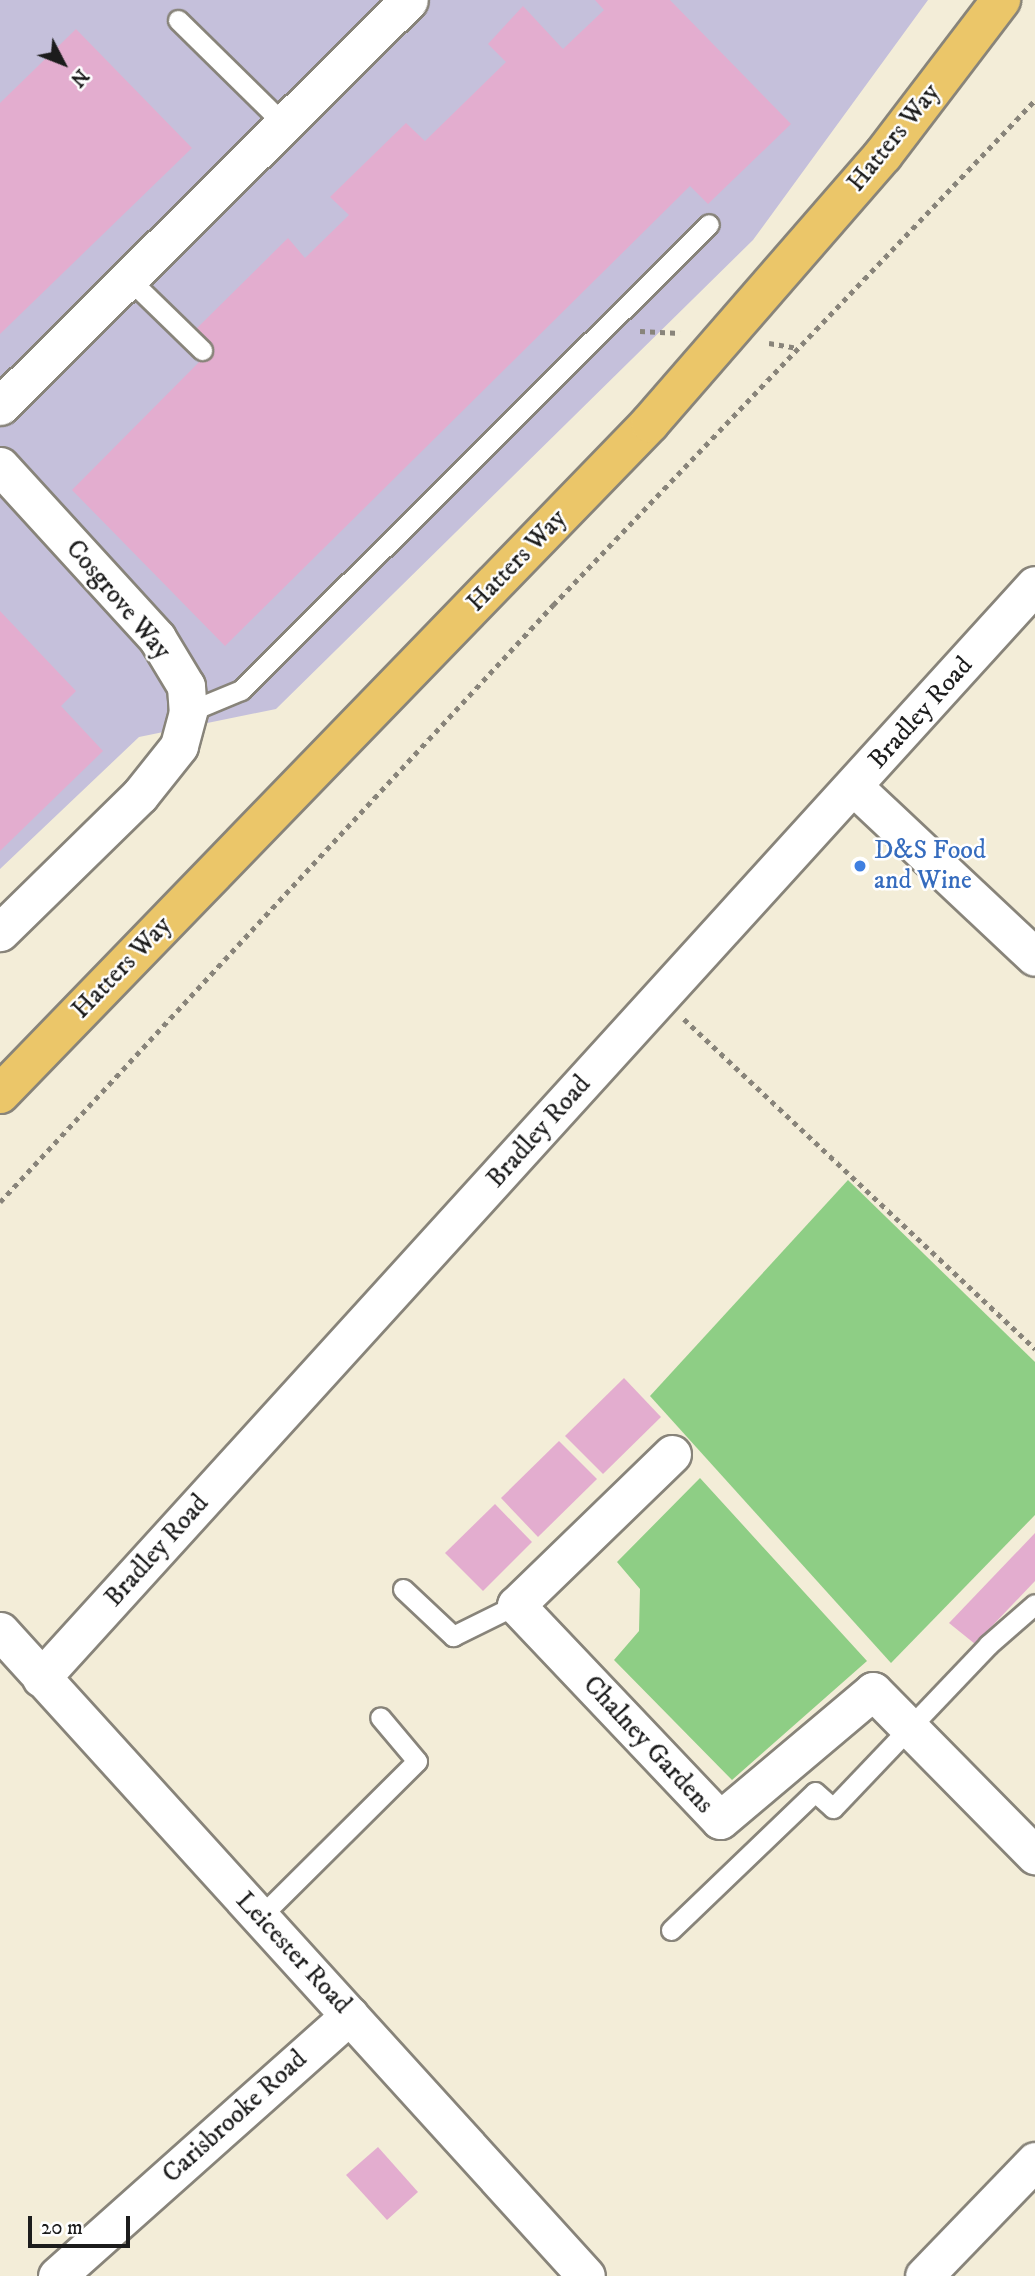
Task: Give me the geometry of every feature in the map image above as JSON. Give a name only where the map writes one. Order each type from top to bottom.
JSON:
[{"type":"main road","name":"Hatters Way","points":[[0,1094],[650,423],[883,155],[1001,0]]},
{"type":"street","points":[[0,406],[410,0]]},
{"type":"street","name":"Cosgrove Way","points":[[0,466],[158,638],[186,687],[188,712],[179,746],[141,796],[0,932]]},
{"type":"street","name":"Bradley Road","points":[[41,1678],[1035,585]]},
{"type":"street","points":[[854,787],[1035,957]]},
{"type":"street","points":[[516,1605],[672,1454]]},
{"type":"street","name":"Chalney Gardens","points":[[516,1605],[720,1820],[873,1691],[911,1726],[1035,1855]]},
{"type":"street","name":"Leicester Road","points":[[0,1631],[586,2276]]},
{"type":"street","name":"Carisbrooke Road","points":[[57,2276],[350,2015]]},
{"type":"street","points":[[924,2276],[1035,2161]]},
{"type":"lane","points":[[178,20],[285,125]]},
{"type":"lane","points":[[188,712],[241,690],[709,224]]},
{"type":"lane","points":[[129,279],[202,350]]},
{"type":"lane","points":[[403,1589],[453,1636],[516,1605]]},
{"type":"lane","points":[[671,1930],[815,1792],[834,1808],[988,1645],[1035,1604]]},
{"type":"lane","points":[[260,1917],[417,1761],[380,1717]]},
{"type":"path","points":[[0,1202],[553,605],[1035,100]]},
{"type":"path","points":[[660,998],[1035,1349]]},
{"type":"shaded area","points":[[0,0],[928,0],[753,240],[276,709],[139,737],[0,869]]},
{"type":"green space","points":[[848,1180],[1035,1362],[1035,1515],[891,1663],[650,1396]]},
{"type":"green space","points":[[700,1478],[867,1661],[732,1780],[614,1660],[639,1631],[640,1589],[617,1562]]},
{"type":"building","points":[[595,0],[670,0],[791,124],[708,204],[690,186],[225,646],[72,490],[213,348],[195,330],[288,238],[305,258],[349,215],[330,197],[406,123],[425,141],[506,62],[488,44],[523,6],[563,49],[604,10]]},
{"type":"building","points":[[76,29],[192,148],[0,334],[0,103]]},
{"type":"building","points":[[0,611],[76,691],[61,706],[103,751],[0,851]]},
{"type":"building","points":[[624,1378],[661,1417],[603,1474],[565,1436]]},
{"type":"building","points":[[559,1441],[597,1479],[538,1537],[501,1498]]},
{"type":"building","points":[[495,1504],[532,1542],[483,1591],[445,1553]]},
{"type":"building","points":[[1035,1533],[1035,1581],[975,1644],[949,1623]]},
{"type":"building","points":[[378,2147],[418,2192],[387,2220],[346,2175]]},
{"type":"place","name":"D&S Food and Wine","points":[[860,866]]}]
